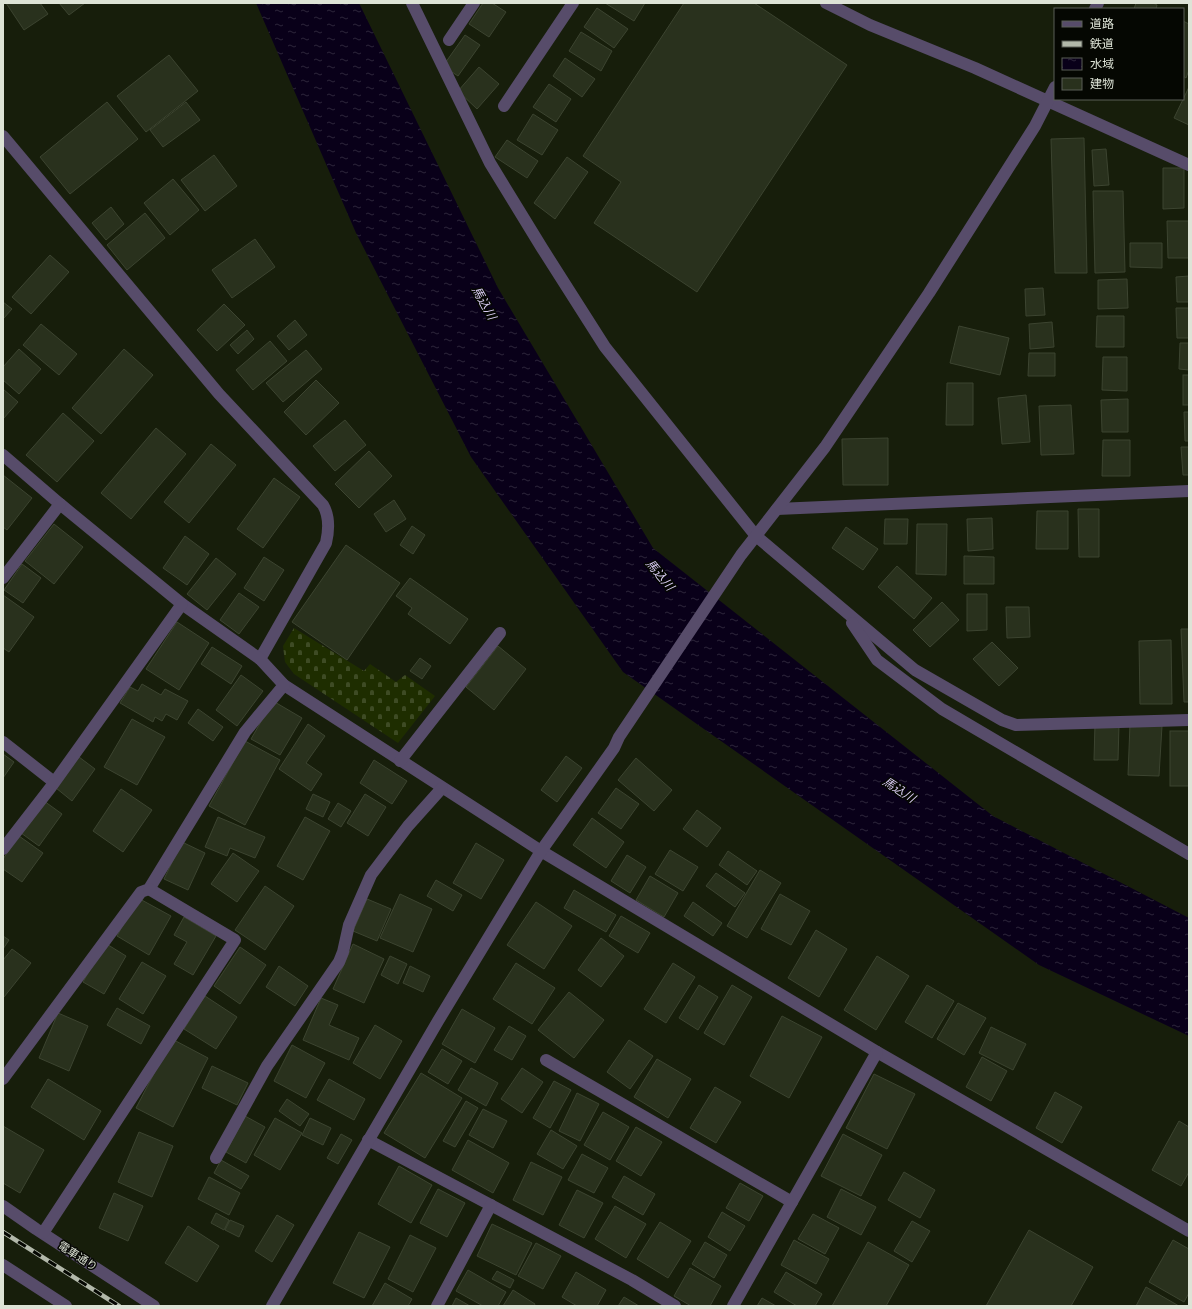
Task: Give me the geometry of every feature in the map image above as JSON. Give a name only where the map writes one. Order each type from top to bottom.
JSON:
[{"type":"street","points":[[412,3],[490,163],[606,347],[756,536],[915,670],[1002,720],[1016,725],[1189,720]]},
{"type":"street","points":[[449,40],[474,3]]},
{"type":"street","points":[[504,106],[573,3]]},
{"type":"street","points":[[826,3],[870,25],[975,68],[1189,165]]},
{"type":"street","points":[[272,1306],[438,1021],[541,851],[614,748],[619,737],[741,555],[824,447],[929,293],[1035,126],[1054,89]]},
{"type":"street","points":[[3,136],[219,394],[327,511],[329,529],[326,543],[260,659]]},
{"type":"street","points":[[3,455],[182,604],[260,659],[284,685],[400,761],[541,851],[877,1052],[1189,1231]]},
{"type":"street","points":[[777,509],[1189,491]]},
{"type":"street","points":[[3,578],[60,504]]},
{"type":"street","points":[[3,849],[54,782],[182,604]]},
{"type":"street","points":[[844,611],[877,660],[942,709],[1189,854]]},
{"type":"street","points":[[400,761],[500,633]]},
{"type":"street","points":[[3,1079],[141,892],[149,888],[245,732],[284,685]]},
{"type":"street","points":[[3,742],[54,782]]},
{"type":"street","points":[[216,1158],[267,1066],[339,962],[343,952],[349,925],[371,875],[408,826],[442,788]]},
{"type":"street","points":[[43,1233],[235,940],[149,888]]},
{"type":"street","points":[[733,1306],[877,1052]]},
{"type":"street","points":[[546,1060],[792,1202]]},
{"type":"street","points":[[368,1140],[632,1280],[675,1306]]},
{"type":"street","points":[[437,1306],[491,1205]]},
{"type":"street","name":"電車通り","points":[[3,1206],[154,1306]]},
{"type":"street","points":[[3,1265],[66,1306]]},
{"type":"green space","points":[[294,628],[364,671],[370,664],[396,682],[405,675],[435,696],[398,743],[294,674],[285,662],[283,646]]},
{"type":"water","name":"馬込川","points":[[256,3],[359,3],[498,288],[653,548],[993,816],[1189,918],[1189,1036],[1039,965],[623,672],[471,457],[356,233]]},
{"type":"building","points":[[6,3],[40,3],[48,14],[24,30]]},
{"type":"building","points":[[59,3],[85,3],[69,15]]},
{"type":"building","points":[[483,3],[492,3],[506,12],[489,37],[469,24]]},
{"type":"building","points":[[605,3],[645,3],[634,21]]},
{"type":"building","points":[[684,3],[754,3],[847,65],[697,292],[594,223],[621,182],[583,156]]},
{"type":"building","points":[[1136,3],[1153,3],[1157,5],[1156,8],[1134,8]]},
{"type":"building","points":[[597,8],[628,29],[614,48],[584,27]]},
{"type":"building","points":[[1184,22],[1189,24],[1189,70],[1186,78],[1184,77]]},
{"type":"building","points":[[581,32],[612,51],[601,71],[569,51]]},
{"type":"building","points":[[465,35],[480,45],[458,76],[443,66]]},
{"type":"building","points":[[169,55],[198,91],[146,132],[117,96]]},
{"type":"building","points":[[565,58],[595,79],[582,97],[553,76]]},
{"type":"building","points":[[479,67],[499,84],[477,109],[458,91]]},
{"type":"building","points":[[549,84],[571,99],[556,122],[533,107]]},
{"type":"building","points":[[1189,87],[1189,125],[1174,118]]},
{"type":"building","points":[[107,102],[138,139],[70,194],[40,157]]},
{"type":"building","points":[[186,102],[200,120],[163,147],[150,130]]},
{"type":"building","points":[[533,114],[558,130],[542,155],[517,140]]},
{"type":"building","points":[[1084,138],[1087,273],[1055,273],[1051,139]]},
{"type":"building","points":[[507,140],[538,161],[527,178],[495,157]]},
{"type":"building","points":[[1106,149],[1109,185],[1094,186],[1092,150]]},
{"type":"building","points":[[214,155],[237,186],[205,211],[181,180]]},
{"type":"building","points":[[567,157],[588,172],[555,219],[534,203]]},
{"type":"building","points":[[1163,168],[1184,168],[1184,208],[1163,209]]},
{"type":"building","points":[[173,179],[199,210],[170,235],[144,203]]},
{"type":"building","points":[[1093,191],[1123,191],[1125,272],[1095,273]]},
{"type":"building","points":[[111,207],[124,224],[106,240],[92,223]]},
{"type":"building","points":[[145,213],[165,238],[127,270],[107,245]]},
{"type":"building","points":[[1167,221],[1189,221],[1189,258],[1168,258]]},
{"type":"building","points":[[255,239],[275,267],[232,298],[212,270]]},
{"type":"building","points":[[1130,243],[1162,243],[1162,268],[1130,267]]},
{"type":"building","points":[[50,255],[69,272],[31,314],[12,297]]},
{"type":"building","points":[[1189,276],[1189,302],[1177,302],[1176,277]]},
{"type":"building","points":[[1127,279],[1128,308],[1098,309],[1098,280]]},
{"type":"building","points":[[1043,288],[1045,315],[1026,316],[1025,289]]},
{"type":"building","points":[[3,302],[12,309],[3,319]]},
{"type":"building","points":[[224,304],[245,325],[217,351],[197,330]]},
{"type":"building","points":[[1176,308],[1189,308],[1189,338],[1177,338]]},
{"type":"building","points":[[1097,316],[1124,316],[1124,347],[1096,347]]},
{"type":"building","points":[[295,320],[307,335],[289,350],[277,336]]},
{"type":"building","points":[[1052,322],[1054,347],[1030,349],[1029,324]]},
{"type":"building","points":[[41,324],[77,354],[59,375],[23,345]]},
{"type":"building","points":[[959,326],[1009,338],[1000,375],[950,363]]},
{"type":"building","points":[[247,330],[254,339],[238,354],[230,345]]},
{"type":"building","points":[[270,341],[287,361],[253,390],[236,370]]},
{"type":"building","points":[[1180,343],[1189,343],[1189,370],[1179,369]]},
{"type":"building","points":[[19,349],[41,369],[19,394],[3,380],[3,367]]},
{"type":"building","points":[[124,349],[153,375],[101,434],[72,408]]},
{"type":"building","points":[[306,350],[322,369],[283,402],[266,383]]},
{"type":"building","points":[[1029,353],[1055,353],[1055,376],[1028,376]]},
{"type":"building","points":[[1103,357],[1127,357],[1127,391],[1102,390]]},
{"type":"building","points":[[1183,375],[1189,375],[1189,405],[1183,405]]},
{"type":"building","points":[[316,380],[339,403],[306,435],[284,412]]},
{"type":"building","points":[[947,383],[973,383],[973,425],[946,425]]},
{"type":"building","points":[[3,389],[18,402],[3,419]]},
{"type":"building","points":[[1026,395],[1030,442],[1002,444],[998,398]]},
{"type":"building","points":[[1128,399],[1128,432],[1102,432],[1101,400]]},
{"type":"building","points":[[1071,405],[1074,454],[1041,455],[1039,406]]},
{"type":"building","points":[[1184,412],[1189,412],[1189,441],[1185,441]]},
{"type":"building","points":[[63,413],[94,441],[57,482],[26,455]]},
{"type":"building","points":[[345,420],[366,445],[335,471],[313,446]]},
{"type":"building","points":[[156,428],[186,454],[131,519],[101,493]]},
{"type":"building","points":[[888,438],[888,485],[843,485],[842,439]]},
{"type":"building","points":[[1103,440],[1130,440],[1130,476],[1102,476]]},
{"type":"building","points":[[211,444],[236,465],[189,523],[164,502]]},
{"type":"building","points":[[1181,447],[1189,447],[1189,475],[1183,475]]},
{"type":"building","points":[[369,451],[392,476],[359,508],[335,484]]},
{"type":"building","points":[[3,475],[32,498],[7,530],[3,527]]},
{"type":"building","points":[[274,478],[300,497],[263,548],[237,529]]},
{"type":"building","points":[[394,500],[406,519],[386,532],[374,514]]},
{"type":"building","points":[[1078,509],[1099,509],[1099,557],[1079,557]]},
{"type":"building","points":[[1037,511],[1068,511],[1068,549],[1036,549]]},
{"type":"building","points":[[992,518],[993,549],[968,551],[967,519]]},
{"type":"building","points":[[885,519],[908,519],[907,544],[884,544]]},
{"type":"building","points":[[54,524],[83,547],[54,584],[25,561]]},
{"type":"building","points":[[917,524],[947,524],[946,575],[916,574]]},
{"type":"building","points":[[412,526],[425,535],[413,554],[400,545]]},
{"type":"building","points":[[846,527],[878,549],[863,570],[832,548]]},
{"type":"building","points":[[185,536],[209,554],[187,585],[163,568]]},
{"type":"building","points":[[346,545],[400,583],[347,660],[292,622]]},
{"type":"building","points":[[964,556],[994,557],[994,584],[964,584]]},
{"type":"building","points":[[264,557],[284,570],[264,601],[244,588]]},
{"type":"building","points":[[216,558],[236,574],[207,610],[187,594]]},
{"type":"building","points":[[22,564],[41,578],[23,603],[4,590]]},
{"type":"building","points":[[897,566],[932,598],[914,619],[878,587]]},
{"type":"building","points":[[410,578],[468,619],[450,644],[408,614],[412,608],[396,596]]},
{"type":"building","points":[[239,593],[259,607],[239,634],[220,620]]},
{"type":"building","points":[[967,594],[987,594],[987,630],[967,631]]},
{"type":"building","points":[[3,595],[34,617],[9,652],[3,648]]},
{"type":"building","points":[[942,602],[959,620],[930,647],[913,630]]},
{"type":"building","points":[[1006,607],[1029,607],[1030,637],[1007,638]]},
{"type":"building","points":[[177,622],[209,643],[179,690],[146,669]]},
{"type":"building","points":[[1181,629],[1189,629],[1189,702],[1184,702]]},
{"type":"building","points":[[1171,640],[1172,704],[1140,704],[1139,641]]},
{"type":"building","points":[[992,642],[1018,668],[999,686],[973,659]]},
{"type":"building","points":[[498,646],[526,669],[494,710],[466,687]]},
{"type":"building","points":[[212,647],[242,666],[231,684],[201,664]]},
{"type":"building","points":[[420,658],[431,666],[422,679],[410,671]]},
{"type":"building","points":[[241,675],[263,691],[237,726],[216,710]]},
{"type":"building","points":[[142,684],[161,695],[165,689],[188,701],[177,720],[166,714],[162,721],[155,717],[153,722],[120,703],[130,687],[138,691]]},
{"type":"building","points":[[273,701],[302,718],[280,755],[251,739]]},
{"type":"building","points":[[198,709],[223,727],[213,741],[188,723]]},
{"type":"building","points":[[132,719],[165,737],[137,785],[104,767]]},
{"type":"building","points":[[308,724],[325,736],[306,763],[322,774],[311,791],[279,769]]},
{"type":"building","points":[[1095,724],[1119,725],[1118,760],[1094,760]]},
{"type":"building","points":[[1130,724],[1162,726],[1159,776],[1128,775]]},
{"type":"building","points":[[1170,731],[1189,731],[1189,786],[1170,786]]},
{"type":"building","points":[[245,741],[280,760],[245,825],[209,806]]},
{"type":"building","points":[[3,754],[14,762],[3,778]]},
{"type":"building","points":[[566,756],[582,768],[557,802],[541,790]]},
{"type":"building","points":[[79,757],[95,769],[72,801],[56,788]]},
{"type":"building","points":[[636,758],[672,790],[654,811],[618,780]]},
{"type":"building","points":[[374,760],[407,781],[392,804],[360,783]]},
{"type":"building","points":[[616,788],[639,804],[621,829],[598,813]]},
{"type":"building","points":[[121,789],[152,810],[123,852],[93,831]]},
{"type":"building","points":[[313,794],[330,802],[323,817],[306,809]]},
{"type":"building","points":[[365,794],[386,807],[368,836],[347,823]]},
{"type":"building","points":[[44,801],[62,814],[39,846],[21,833]]},
{"type":"building","points":[[338,803],[351,811],[341,827],[328,819]]},
{"type":"building","points":[[697,810],[721,828],[707,847],[683,829]]},
{"type":"building","points":[[218,817],[265,837],[255,858],[230,848],[227,856],[205,847]]},
{"type":"building","points":[[305,817],[330,831],[303,880],[277,866]]},
{"type":"building","points":[[592,818],[624,842],[606,868],[573,845]]},
{"type":"building","points":[[19,836],[43,853],[22,882],[3,869],[3,859]]},
{"type":"building","points":[[182,842],[205,853],[188,890],[164,879]]},
{"type":"building","points":[[476,843],[504,860],[481,899],[453,883]]},
{"type":"building","points":[[670,850],[698,867],[683,891],[655,874]]},
{"type":"building","points":[[728,851],[757,871],[747,885],[719,865]]},
{"type":"building","points":[[233,853],[259,871],[237,902],[211,884]]},
{"type":"building","points":[[627,855],[646,867],[630,893],[611,881]]},
{"type":"building","points":[[760,870],[781,883],[747,938],[727,926]]},
{"type":"building","points":[[716,873],[745,893],[735,907],[706,886]]},
{"type":"building","points":[[650,876],[678,893],[664,917],[636,900]]},
{"type":"building","points":[[436,880],[462,895],[453,911],[427,896]]},
{"type":"building","points":[[265,886],[294,906],[265,950],[235,930]]},
{"type":"building","points":[[574,890],[616,915],[606,932],[564,908]]},
{"type":"building","points":[[400,894],[432,909],[413,952],[380,938]]},
{"type":"building","points":[[780,894],[810,911],[791,945],[761,929]]},
{"type":"building","points":[[138,898],[171,916],[149,955],[117,936]]},
{"type":"building","points":[[367,899],[391,909],[377,941],[353,931]]},
{"type":"building","points":[[536,902],[572,926],[544,969],[507,945]]},
{"type":"building","points":[[693,902],[722,923],[713,936],[684,916]]},
{"type":"building","points":[[621,916],[650,933],[638,953],[609,936]]},
{"type":"building","points":[[184,917],[216,936],[193,975],[174,964],[187,942],[174,935]]},
{"type":"building","points":[[816,930],[847,949],[819,997],[788,978]]},
{"type":"building","points":[[3,936],[9,940],[3,949]]},
{"type":"building","points":[[601,938],[624,956],[601,987],[578,970]]},
{"type":"building","points":[[105,943],[126,956],[104,994],[83,982]]},
{"type":"building","points":[[353,944],[384,959],[364,1003],[333,989]]},
{"type":"building","points":[[240,947],[266,965],[240,1004],[214,986]]},
{"type":"building","points":[[12,949],[31,963],[4,997],[3,960]]},
{"type":"building","points":[[390,956],[407,964],[398,984],[381,975]]},
{"type":"building","points":[[877,956],[909,976],[876,1030],[844,1010]]},
{"type":"building","points":[[142,962],[166,976],[143,1014],[119,999]]},
{"type":"building","points":[[516,963],[555,988],[532,1024],[493,999]]},
{"type":"building","points":[[673,963],[695,977],[666,1023],[644,1009]]},
{"type":"building","points":[[279,966],[308,986],[295,1006],[266,987]]},
{"type":"building","points":[[410,966],[430,976],[423,992],[403,983]]},
{"type":"building","points":[[699,985],[718,997],[698,1030],[679,1018]]},
{"type":"building","points":[[732,985],[752,997],[724,1045],[704,1033]]},
{"type":"building","points":[[927,985],[954,1001],[932,1038],[905,1022]]},
{"type":"building","points":[[569,992],[604,1020],[574,1058],[538,1030]]},
{"type":"building","points":[[205,996],[237,1017],[216,1049],[184,1029]]},
{"type":"building","points":[[321,998],[338,1005],[329,1025],[359,1038],[349,1060],[303,1040]]},
{"type":"building","points":[[958,1003],[986,1018],[964,1055],[937,1039]]},
{"type":"building","points":[[117,1008],[150,1026],[141,1044],[107,1025]]},
{"type":"building","points":[[462,1009],[495,1028],[475,1063],[442,1044]]},
{"type":"building","points":[[58,1013],[88,1026],[69,1071],[39,1058]]},
{"type":"building","points":[[782,1016],[822,1037],[789,1098],[750,1076]]},
{"type":"building","points":[[375,1025],[402,1041],[380,1079],[353,1063]]},
{"type":"building","points":[[509,1026],[526,1036],[512,1060],[494,1050]]},
{"type":"building","points":[[991,1027],[1026,1044],[1013,1070],[979,1053]]},
{"type":"building","points":[[172,1039],[208,1058],[173,1127],[136,1108]]},
{"type":"building","points":[[629,1040],[653,1056],[630,1089],[607,1072]]},
{"type":"building","points":[[292,1045],[325,1063],[306,1098],[274,1081]]},
{"type":"building","points":[[442,1049],[462,1061],[448,1084],[428,1072]]},
{"type":"building","points":[[982,1057],[1007,1071],[991,1101],[966,1087]]},
{"type":"building","points":[[657,1059],[691,1079],[668,1118],[634,1097]]},
{"type":"building","points":[[212,1066],[248,1083],[237,1105],[202,1088]]},
{"type":"building","points":[[471,1068],[498,1083],[486,1106],[458,1090]]},
{"type":"building","points":[[522,1068],[543,1082],[522,1113],[501,1099]]},
{"type":"building","points":[[421,1073],[462,1098],[425,1158],[384,1133]]},
{"type":"building","points":[[874,1074],[915,1094],[887,1149],[846,1128]]},
{"type":"building","points":[[48,1079],[101,1111],[84,1140],[31,1107]]},
{"type":"building","points":[[329,1079],[365,1099],[354,1120],[317,1100]]},
{"type":"building","points":[[554,1081],[571,1090],[550,1128],[533,1118]]},
{"type":"building","points":[[715,1087],[741,1102],[716,1143],[690,1128]]},
{"type":"building","points":[[1055,1092],[1082,1107],[1062,1143],[1036,1128]]},
{"type":"building","points":[[577,1093],[599,1104],[580,1141],[559,1131]]},
{"type":"building","points":[[287,1099],[309,1114],[300,1126],[279,1111]]},
{"type":"building","points":[[466,1101],[478,1108],[455,1147],[443,1141]]},
{"type":"building","points":[[483,1109],[507,1121],[493,1148],[469,1135]]},
{"type":"building","points":[[603,1112],[629,1127],[610,1160],[584,1145]]},
{"type":"building","points":[[245,1116],[265,1127],[246,1163],[226,1152]]},
{"type":"building","points":[[275,1118],[302,1133],[280,1170],[254,1155]]},
{"type":"building","points":[[310,1118],[331,1128],[323,1145],[302,1135]]},
{"type":"building","points":[[1179,1121],[1189,1127],[1189,1172],[1181,1186],[1152,1170]]},
{"type":"building","points":[[3,1126],[44,1150],[20,1193],[3,1183]]},
{"type":"building","points":[[636,1127],[662,1142],[641,1176],[616,1161]]},
{"type":"building","points":[[551,1130],[577,1146],[563,1169],[537,1154]]},
{"type":"building","points":[[139,1132],[173,1146],[152,1197],[118,1182]]},
{"type":"building","points":[[341,1134],[352,1140],[338,1164],[327,1158]]},
{"type":"building","points":[[843,1134],[882,1155],[861,1196],[821,1176]]},
{"type":"building","points":[[468,1140],[509,1163],[493,1193],[452,1170]]},
{"type":"building","points":[[582,1154],[608,1168],[594,1193],[568,1180]]},
{"type":"building","points":[[221,1160],[249,1176],[241,1189],[214,1173]]},
{"type":"building","points":[[531,1162],[562,1177],[543,1215],[513,1200]]},
{"type":"building","points":[[399,1166],[432,1185],[411,1223],[378,1204]]},
{"type":"building","points":[[904,1172],[935,1190],[920,1218],[888,1200]]},
{"type":"building","points":[[624,1176],[655,1194],[643,1215],[612,1197]]},
{"type":"building","points":[[209,1177],[240,1193],[229,1215],[198,1199]]},
{"type":"building","points":[[740,1183],[763,1196],[749,1221],[726,1208]]},
{"type":"building","points":[[438,1189],[465,1203],[447,1237],[420,1223]]},
{"type":"building","points":[[841,1189],[876,1207],[861,1235],[827,1217]]},
{"type":"building","points":[[577,1190],[603,1203],[584,1238],[559,1225]]},
{"type":"building","points":[[114,1193],[143,1206],[128,1241],[99,1228]]},
{"type":"building","points":[[615,1206],[646,1224],[626,1258],[595,1239]]},
{"type":"building","points":[[722,1212],[745,1226],[730,1251],[708,1237]]},
{"type":"building","points":[[216,1213],[229,1220],[224,1230],[211,1223]]},
{"type":"building","points":[[813,1214],[839,1228],[825,1254],[798,1239]]},
{"type":"building","points":[[277,1215],[294,1225],[272,1262],[255,1251]]},
{"type":"building","points":[[230,1220],[244,1226],[239,1237],[225,1230]]},
{"type":"building","points":[[912,1221],[930,1231],[912,1262],[894,1251]]},
{"type":"building","points":[[660,1222],[691,1241],[668,1278],[637,1259]]},
{"type":"building","points":[[492,1224],[532,1243],[516,1275],[477,1256]]},
{"type":"building","points":[[188,1226],[219,1246],[197,1282],[165,1263]]},
{"type":"building","points":[[1029,1230],[1093,1267],[1071,1306],[986,1306]]},
{"type":"building","points":[[359,1232],[390,1247],[364,1298],[333,1283]]},
{"type":"building","points":[[410,1235],[436,1248],[413,1292],[388,1279]]},
{"type":"building","points":[[794,1240],[829,1259],[816,1284],[781,1265]]},
{"type":"building","points":[[1173,1240],[1189,1249],[1189,1293],[1184,1302],[1149,1282]]},
{"type":"building","points":[[705,1242],[727,1255],[714,1278],[692,1264]]},
{"type":"building","points":[[868,1242],[909,1265],[886,1306],[832,1306]]},
{"type":"building","points":[[536,1243],[561,1256],[543,1289],[518,1276]]},
{"type":"building","points":[[690,1268],[721,1286],[710,1306],[691,1306],[674,1296]]},
{"type":"building","points":[[468,1270],[506,1292],[498,1306],[483,1306],[456,1291]]},
{"type":"building","points":[[497,1271],[514,1280],[510,1288],[492,1279]]},
{"type":"building","points":[[576,1272],[606,1290],[597,1306],[577,1306],[562,1297]]},
{"type":"building","points":[[786,1272],[822,1294],[815,1306],[797,1306],[774,1292]]},
{"type":"building","points":[[385,1283],[412,1299],[408,1306],[372,1306]]},
{"type":"building","points":[[1146,1287],[1179,1306],[1136,1306]]},
{"type":"building","points":[[513,1290],[535,1304],[534,1306],[503,1306]]},
{"type":"building","points":[[624,1297],[639,1306],[618,1306]]},
{"type":"building","points":[[456,1298],[470,1306],[452,1306]]},
{"type":"building","points":[[762,1298],[776,1306],[757,1306]]},
{"type":"railway","points":[[3,1232],[119,1306]]}]
